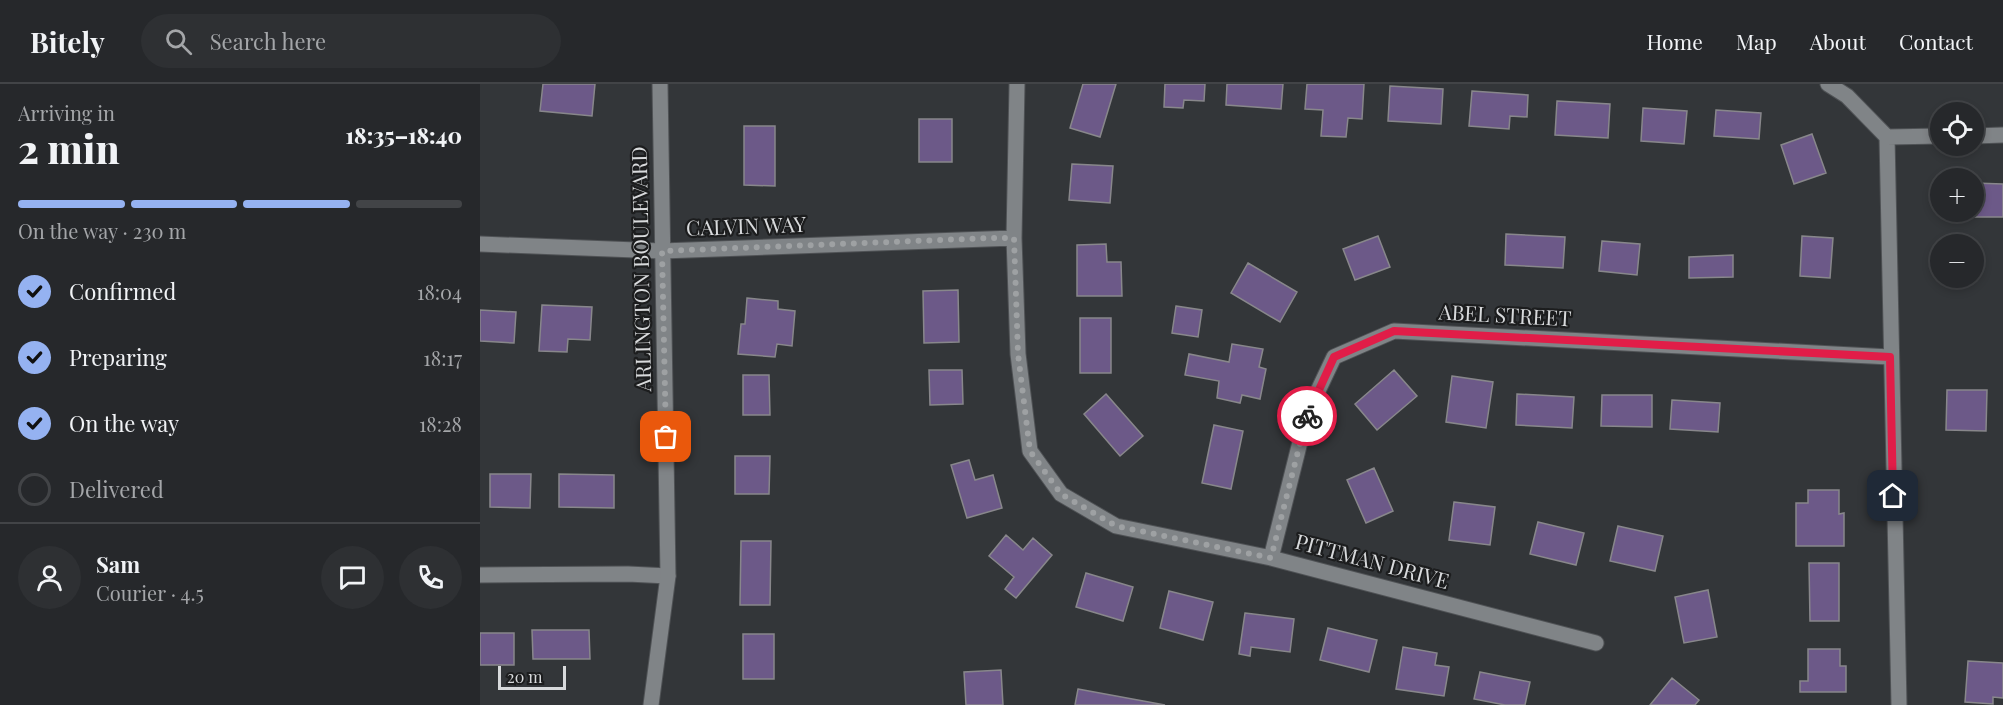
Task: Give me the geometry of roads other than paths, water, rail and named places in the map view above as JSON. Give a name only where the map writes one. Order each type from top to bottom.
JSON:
[{"type":"street","name":"ARLINGTON BOULEVARD","points":[[651,705],[668,576],[660,84]]},
{"type":"street","name":"PITTMAN DRIVE","points":[[1017,84],[1014,238],[1018,354],[1030,451],[1061,494],[1116,526],[1271,558],[1596,643]]},
{"type":"street","points":[[1828,84],[1847,96],[1887,137],[1899,705]]},
{"type":"street","points":[[1984,136],[2003,135]]},
{"type":"street","points":[[1887,137],[1930,136]]},
{"type":"street","name":"CALVIN WAY","points":[[480,244],[662,251],[1014,238]]},
{"type":"street","name":"ABEL STREET","points":[[1271,558],[1307,414],[1334,357],[1394,331],[1890,357]]},
{"type":"street","points":[[480,575],[668,576]]}]
